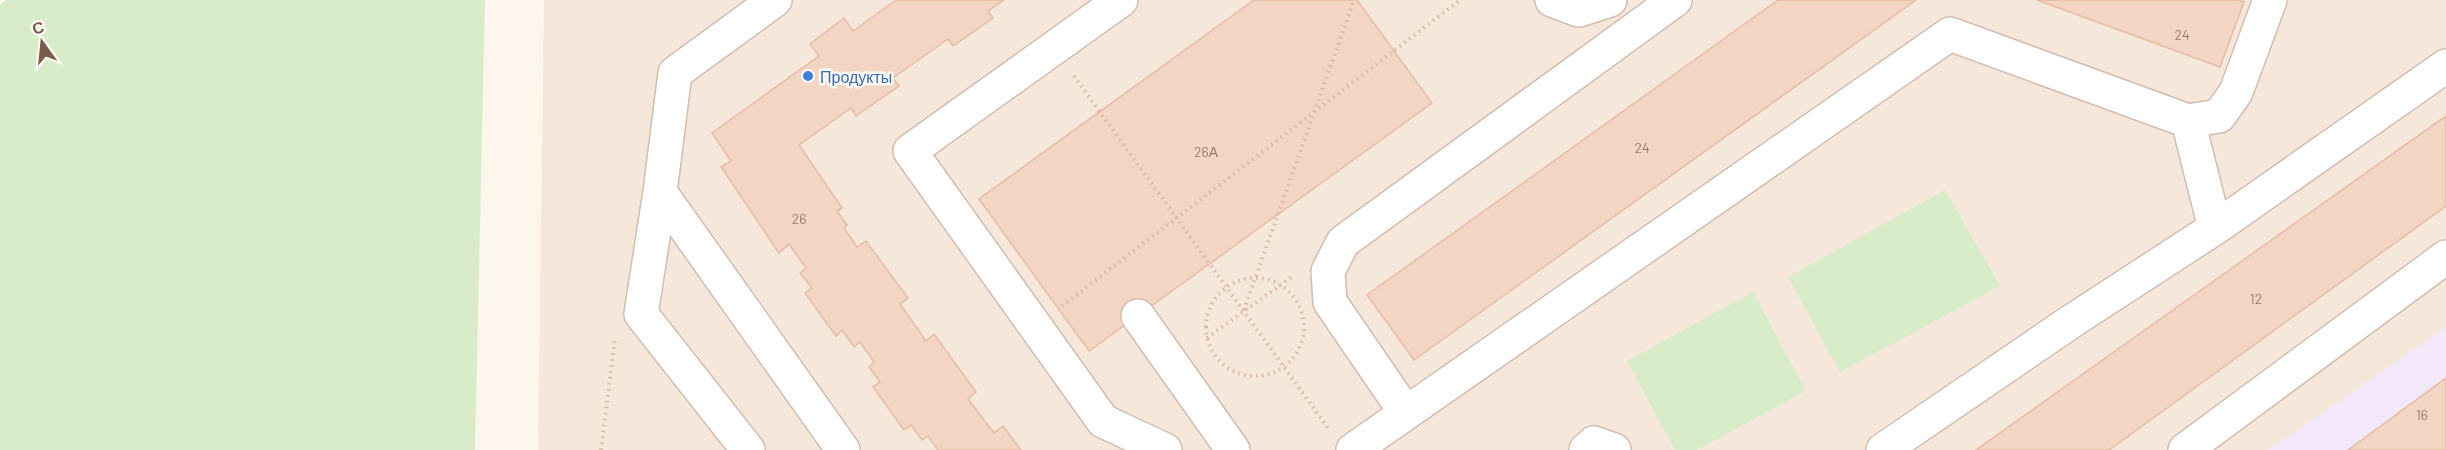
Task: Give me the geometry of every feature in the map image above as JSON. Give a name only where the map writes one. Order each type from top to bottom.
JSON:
[{"type":"lane","points":[[748,450],[641,314],[675,73],[775,0]]},
{"type":"lane","points":[[1121,0],[910,151],[1103,421],[1165,450]]},
{"type":"lane","points":[[1552,0],[1579,10],[1610,0]]},
{"type":"lane","points":[[1406,413],[1330,302],[1328,271],[1343,242],[1675,0]]},
{"type":"lane","points":[[1342,441],[1406,413],[1950,34],[2188,121],[2219,116],[2236,92],[2270,0]]},
{"type":"lane","points":[[1883,450],[2072,321],[2215,228],[2446,66]]},
{"type":"lane","points":[[2188,121],[2215,228]]},
{"type":"lane","points":[[660,192],[843,450]]},
{"type":"lane","points":[[2185,450],[2446,257]]},
{"type":"lane","points":[[1138,316],[1233,450]]},
{"type":"lane","points":[[1586,450],[1594,443],[1614,450]]},
{"type":"path","points":[[1244,311],[1354,0]]},
{"type":"path","points":[[1035,327],[1460,0]]},
{"type":"path","points":[[1054,48],[1284,367],[1342,441]]},
{"type":"path","points":[[1206,338],[1299,272]]},
{"type":"path","points":[[1263,277],[1281,284],[1296,297],[1304,315],[1305,335],[1298,353],[1284,367],[1266,375],[1247,376],[1229,369],[1215,356],[1206,338],[1206,318],[1213,300],[1226,286],[1244,278],[1263,277]]},
{"type":"shaded area","points":[[544,0],[2446,0],[2446,450],[538,450]]},
{"type":"shaded area","points":[[2446,327],[2446,450],[2269,450]]},
{"type":"green space","points":[[6,0],[485,0],[475,450],[0,450],[0,5]]},
{"type":"green space","points":[[1945,190],[2000,286],[1840,372],[1788,277]]},
{"type":"green space","points":[[1753,292],[1806,391],[1697,450],[1675,450],[1627,361]]},
{"type":"building","points":[[896,0],[1004,0],[988,11],[993,18],[953,46],[948,39],[893,78],[899,86],[856,116],[851,108],[799,145],[842,208],[837,211],[847,225],[844,228],[857,247],[866,241],[908,298],[900,304],[926,341],[934,334],[976,392],[968,399],[994,433],[1003,426],[1021,450],[938,450],[928,436],[922,440],[911,425],[904,430],[873,387],[880,382],[869,367],[874,362],[860,342],[854,347],[842,330],[836,336],[805,293],[812,288],[800,273],[806,268],[789,244],[779,253],[721,167],[731,161],[712,133],[819,56],[810,44],[844,18],[853,31]]},
{"type":"building","points":[[1254,0],[1357,0],[1432,103],[1089,351],[979,199]]},
{"type":"building","points":[[1778,0],[1916,0],[1414,360],[1367,295]]},
{"type":"building","points":[[2037,0],[2239,0],[2244,2],[2220,67]]},
{"type":"building","points":[[2446,116],[2446,206],[2109,450],[1976,450]]},
{"type":"building","points":[[2446,378],[2446,450],[2348,450]]},
{"type":"place","name":"Продукты","points":[[808,76]]}]
